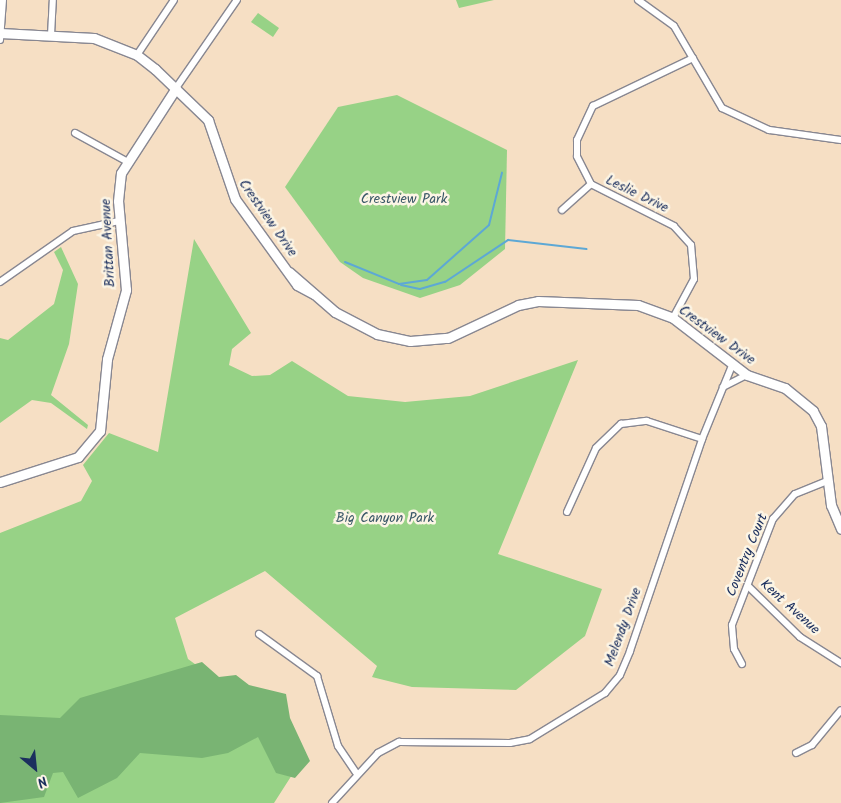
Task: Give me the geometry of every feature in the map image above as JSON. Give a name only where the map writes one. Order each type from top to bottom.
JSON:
[{"type":"street","points":[[0,40],[3,0]]},
{"type":"street","points":[[51,35],[53,0]]},
{"type":"street","points":[[137,54],[174,0]]},
{"type":"street","name":"Brittan Avenue","points":[[0,482],[78,457],[100,431],[107,359],[126,290],[119,221],[120,179],[126,161],[237,0]]},
{"type":"street","points":[[638,0],[674,26],[722,108],[742,121],[769,130],[841,140]]},
{"type":"street","name":"Crestview Drive","points":[[0,33],[94,38],[137,54],[176,88],[208,120],[232,192],[304,292],[314,294],[335,312],[377,334],[410,341],[448,338],[518,305],[538,301],[638,305],[673,318],[747,375],[785,388],[813,411],[821,426],[828,481],[841,529]]},
{"type":"street","name":"Leslie Drive","points":[[673,318],[694,278],[691,245],[674,226],[591,184],[577,156],[577,140],[592,106],[693,58]]},
{"type":"street","points":[[75,133],[126,161]]},
{"type":"street","points":[[562,210],[591,184]]},
{"type":"street","points":[[0,282],[73,231],[119,221]]},
{"type":"street","name":"Melendy Drive","points":[[332,803],[356,773],[378,753],[400,742],[510,743],[530,739],[605,693],[620,675],[630,652],[702,439],[733,363]]},
{"type":"street","points":[[723,387],[747,375]]},
{"type":"street","points":[[566,512],[596,448],[621,424],[647,421],[702,439]]},
{"type":"street","name":"Coventry Court","points":[[742,664],[734,649],[732,625],[773,519],[783,505],[806,488],[828,481]]},
{"type":"street","name":"Kent Avenue","points":[[748,586],[800,637],[841,664]]},
{"type":"street","points":[[259,634],[317,676],[338,746],[356,773]]},
{"type":"street","points":[[796,753],[812,745],[841,710]]},
{"type":"green space","points":[[456,0],[494,0],[459,8]]},
{"type":"green space","points":[[258,13],[279,28],[273,37],[251,22]]},
{"type":"green space","name":"Crestview Park","points":[[397,95],[507,150],[505,249],[460,285],[420,298],[363,278],[340,262],[285,187],[338,107]]},
{"type":"green space","name":"Big Canyon Park","points":[[194,239],[251,333],[232,349],[229,365],[252,376],[270,375],[292,361],[348,396],[405,402],[470,396],[578,360],[498,554],[602,589],[585,636],[516,690],[412,687],[372,677],[377,666],[265,571],[175,618],[188,659],[251,705],[299,764],[274,803],[0,803],[0,533],[81,501],[92,481],[83,465],[109,433],[158,452]]},
{"type":"green space","points":[[61,247],[78,284],[69,344],[51,395],[88,425],[87,429],[51,403],[32,400],[0,423],[0,338],[8,340],[54,304],[63,270],[54,252]]},
{"type":"green space","points":[[202,662],[219,677],[236,675],[249,685],[286,694],[290,718],[310,761],[295,778],[276,773],[258,737],[228,753],[202,758],[140,753],[117,778],[78,798],[63,772],[53,773],[44,797],[0,803],[0,715],[60,718],[80,698]]},
{"type":"waterway","points":[[345,262],[399,284],[427,280],[489,225],[502,173]]},
{"type":"waterway","points":[[401,285],[420,289],[445,282],[508,240],[586,249]]}]
